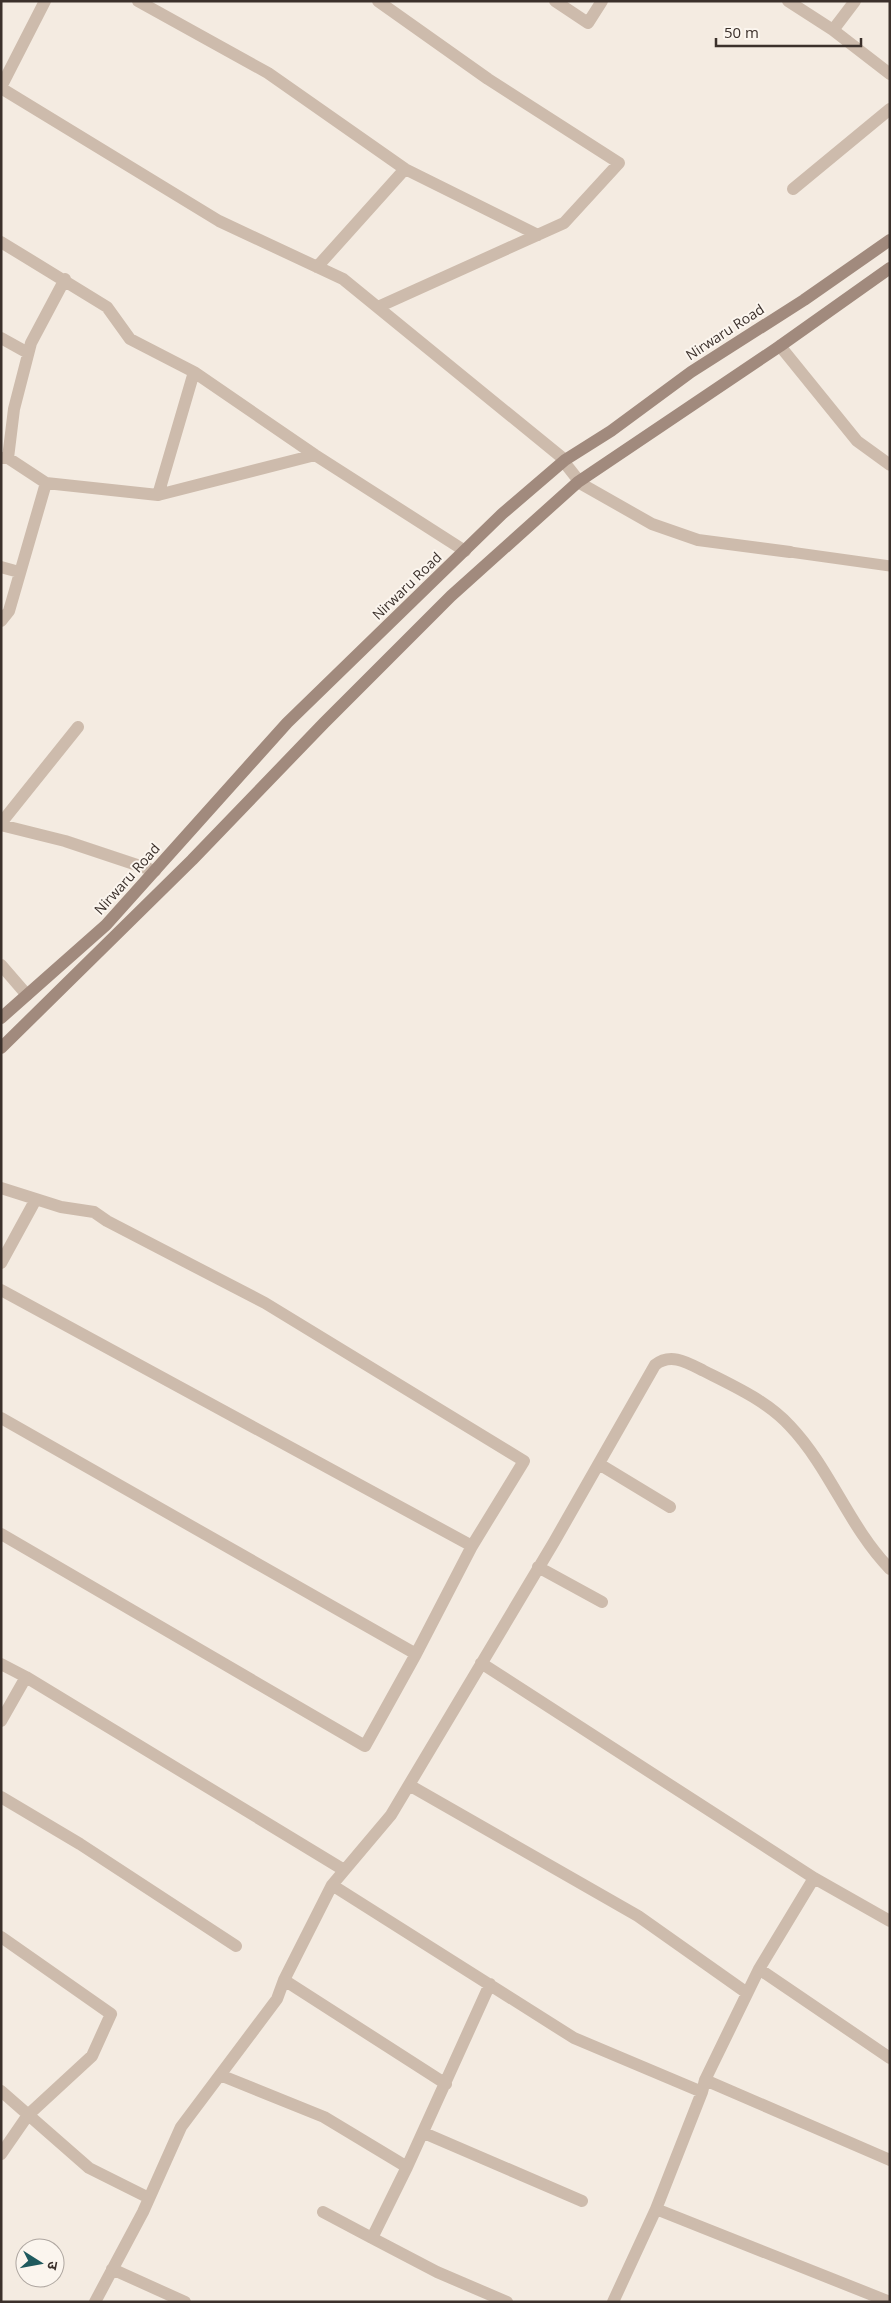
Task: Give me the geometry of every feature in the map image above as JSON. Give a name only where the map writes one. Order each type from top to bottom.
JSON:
[{"type":"street","points":[[46,1],[1,87],[219,220],[343,279],[565,461],[579,481],[652,524],[698,540],[790,552]]},
{"type":"street","points":[[138,1],[268,74],[405,169],[538,235]]},
{"type":"street","points":[[378,1],[488,78],[619,163],[564,223],[378,307]]},
{"type":"street","points":[[555,1],[588,23],[602,1]]},
{"type":"street","points":[[788,1],[833,30],[890,74]]},
{"type":"street","points":[[833,30],[855,1]]},
{"type":"street","points":[[793,188],[890,110]]},
{"type":"street","points":[[317,267],[405,169]]},
{"type":"street","name":"Nirwaru Road","points":[[1,1018],[106,925],[287,723],[502,514],[565,461],[611,431],[691,372],[804,300],[890,240]]},
{"type":"street","points":[[1,242],[107,306],[130,339],[194,372],[316,455],[465,551]]},
{"type":"street","points":[[1,1048],[192,860],[324,723],[451,596],[579,481],[780,346],[890,268]]},
{"type":"street","points":[[65,279],[31,343],[4,458],[46,482],[158,495],[316,455]]},
{"type":"street","points":[[1,338],[28,353]]},
{"type":"street","points":[[780,346],[857,441],[890,465]]},
{"type":"street","points":[[158,495],[194,372]]},
{"type":"street","points":[[1,621],[9,611],[46,482]]},
{"type":"street","points":[[1,567],[19,572]]},
{"type":"street","points":[[78,727],[1,824],[66,840],[155,871]]},
{"type":"street","points":[[1,965],[27,994]]},
{"type":"street","points":[[1,1188],[61,1207],[94,1212],[107,1221],[265,1303],[524,1461],[472,1546],[416,1654],[365,1746],[1,1534]]},
{"type":"street","points":[[1,1263],[36,1199]]},
{"type":"street","points":[[1,1290],[472,1546]]},
{"type":"street","points":[[95,2302],[149,2198],[181,2127],[277,1999],[284,1980],[332,1885],[391,1815],[599,1464],[655,1365],[667,1359],[680,1360],[745,1392],[789,1425],[805,1443],[855,1522],[890,1569]]},
{"type":"street","points":[[1,1418],[416,1654]]},
{"type":"street","points":[[599,1464],[670,1507]]},
{"type":"street","points":[[538,1567],[602,1602]]},
{"type":"street","points":[[481,1663],[814,1878],[890,1921]]},
{"type":"street","points":[[1,1664],[26,1677],[344,1870]]},
{"type":"street","points":[[1,1721],[26,1677]]},
{"type":"street","points":[[409,1785],[638,1916],[747,1993]]},
{"type":"street","points":[[1,1797],[80,1844],[236,1946]]},
{"type":"street","points":[[613,2302],[656,2209],[703,2086],[747,1993],[814,1878]]},
{"type":"street","points":[[332,1885],[574,2038],[703,2086],[890,2160]]},
{"type":"street","points":[[1,1937],[111,2014],[92,2056],[28,2114],[1,2154]]},
{"type":"street","points":[[760,1969],[890,2058]]},
{"type":"street","points":[[284,1980],[446,2084]]},
{"type":"street","points":[[372,2238],[424,2133],[490,1984]]},
{"type":"street","points":[[220,2075],[324,2117],[407,2167]]},
{"type":"street","points":[[1,2091],[89,2168],[149,2198]]},
{"type":"street","points":[[424,2133],[582,2201]]},
{"type":"street","points":[[656,2209],[890,2302]]},
{"type":"street","points":[[323,2212],[437,2272],[507,2302]]},
{"type":"street","points":[[112,2269],[185,2302]]},
{"type":"lane","points":[[790,552],[890,566]]}]
